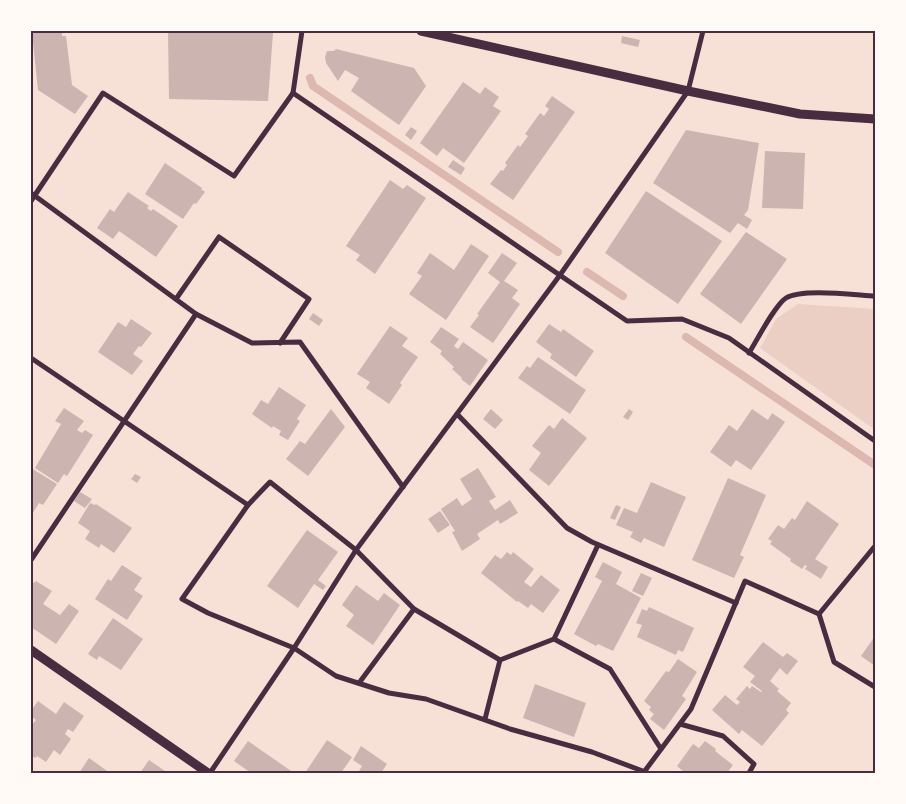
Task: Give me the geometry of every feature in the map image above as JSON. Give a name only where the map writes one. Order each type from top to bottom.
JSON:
[{"type":"street","points":[[31,201],[33,194],[103,93],[234,176],[294,93],[302,31]]},
{"type":"street","points":[[422,31],[688,91],[800,114],[875,119]]},
{"type":"street","points":[[31,650],[209,773],[294,648],[356,550],[560,275],[688,91],[703,31]]},
{"type":"street","points":[[294,93],[627,321],[682,320],[729,338],[875,441]]},
{"type":"street","points":[[33,194],[196,314],[252,343],[300,342],[403,487]]},
{"type":"street","points":[[176,299],[219,237],[309,299],[280,343]]},
{"type":"street","points":[[749,353],[776,309],[786,298],[805,293],[875,296]]},
{"type":"street","points":[[31,560],[196,314]]},
{"type":"street","points":[[31,358],[248,504]]},
{"type":"street","points":[[457,414],[567,528],[598,545],[736,603]]},
{"type":"street","points":[[500,660],[414,608],[356,550],[270,482],[248,504],[182,599],[208,613],[294,648],[336,676],[389,693],[426,699],[484,720],[592,752],[645,772],[691,709],[745,581],[819,614],[834,662],[875,688]]},
{"type":"street","points":[[500,660],[554,639],[598,545]]},
{"type":"street","points":[[819,614],[875,546]]},
{"type":"street","points":[[359,683],[414,608]]},
{"type":"street","points":[[554,639],[610,669],[661,749]]},
{"type":"street","points":[[484,720],[500,660]]},
{"type":"street","points":[[680,724],[723,736],[754,764],[748,773]]},
{"type":"shaded area","points":[[798,304],[875,309],[875,430],[760,348],[776,319]]},
{"type":"building","points":[[62,31],[62,36],[66,36],[72,85],[88,96],[75,114],[38,90],[32,33]]},
{"type":"building","points":[[168,31],[252,31],[273,33],[268,101],[169,99]]},
{"type":"building","points":[[622,36],[640,40],[638,47],[621,43]]},
{"type":"building","points":[[336,49],[414,68],[426,86],[399,125],[351,91],[359,78],[345,70],[338,81],[326,63],[325,57],[327,51],[334,51]]},
{"type":"building","points":[[463,82],[480,94],[485,87],[499,97],[493,106],[501,111],[464,163],[443,148],[437,156],[420,143]]},
{"type":"building","points":[[552,96],[575,112],[513,200],[490,184],[501,170],[503,171],[507,165],[505,163],[518,145],[520,147],[528,136],[525,134],[540,113],[544,116],[549,109],[545,106]]},
{"type":"building","points":[[411,127],[417,131],[411,140],[405,135]]},
{"type":"building","points":[[686,130],[759,143],[748,210],[744,215],[752,220],[747,229],[738,223],[730,233],[653,183]]},
{"type":"building","points":[[765,151],[805,153],[803,209],[762,208]]},
{"type":"building","points":[[453,160],[465,168],[461,175],[448,167]]},
{"type":"building","points":[[165,163],[205,192],[196,204],[194,203],[183,219],[145,194]]},
{"type":"building","points":[[390,180],[403,189],[407,185],[426,198],[375,274],[356,260],[360,255],[346,246]]},
{"type":"building","points":[[646,191],[722,241],[678,304],[605,253]]},
{"type":"building","points":[[128,192],[149,206],[147,208],[151,211],[153,209],[178,226],[156,257],[119,231],[113,239],[97,228],[110,209],[114,212]]},
{"type":"building","points":[[746,232],[787,259],[741,324],[700,294]]},
{"type":"building","points":[[471,244],[489,256],[446,320],[409,294],[422,276],[417,273],[430,253],[454,270]]},
{"type":"building","points":[[502,253],[517,263],[504,281],[518,290],[512,298],[520,304],[493,343],[470,327],[500,282],[488,273]]},
{"type":"building","points":[[313,313],[323,320],[319,326],[309,319]]},
{"type":"building","points":[[131,319],[152,333],[133,354],[143,361],[132,375],[98,352],[118,322],[126,327]]},
{"type":"building","points":[[549,324],[561,332],[563,329],[594,351],[576,377],[550,358],[552,354],[536,342]]},
{"type":"building","points":[[390,326],[408,338],[402,346],[418,357],[400,383],[402,385],[389,404],[366,388],[370,382],[357,374]]},
{"type":"building","points":[[441,327],[459,339],[454,346],[458,349],[463,342],[488,360],[470,386],[461,379],[452,369],[454,367],[440,354],[442,351],[430,342]]},
{"type":"building","points":[[538,357],[586,390],[570,414],[518,378],[527,366],[530,368]]},
{"type":"building","points":[[279,387],[306,405],[297,419],[300,421],[288,440],[279,435],[281,431],[273,426],[272,428],[252,414],[261,400],[268,404]]},
{"type":"building","points":[[64,408],[84,421],[77,430],[82,433],[85,430],[93,435],[67,476],[64,474],[58,483],[35,468],[61,424],[55,421]]},
{"type":"building","points":[[331,409],[345,427],[308,476],[286,459],[300,441],[305,444]]},
{"type":"building","points":[[491,409],[503,420],[495,429],[483,419]]},
{"type":"building","points":[[629,409],[633,412],[628,420],[623,417]]},
{"type":"building","points":[[752,409],[768,420],[772,413],[785,422],[751,470],[736,460],[731,467],[710,452],[729,425],[737,431]]},
{"type":"building","points":[[562,418],[587,438],[549,486],[529,470],[541,453],[532,446],[549,425],[554,429]]},
{"type":"building","points":[[31,468],[57,484],[43,505],[39,503],[31,516]]},
{"type":"building","points":[[478,468],[496,497],[489,501],[495,510],[510,500],[518,513],[500,524],[498,520],[477,534],[480,539],[462,551],[452,532],[455,531],[441,509],[457,498],[462,506],[472,499],[460,479]]},
{"type":"building","points":[[135,474],[141,477],[137,483],[131,479]]},
{"type":"building","points":[[728,478],[766,495],[740,555],[744,557],[734,578],[692,560]]},
{"type":"building","points":[[651,482],[686,497],[664,547],[644,538],[641,543],[630,537],[633,532],[616,525],[624,508],[637,513]]},
{"type":"building","points":[[80,492],[92,499],[85,508],[74,501]]},
{"type":"building","points":[[807,501],[839,524],[815,559],[828,567],[821,579],[805,569],[807,566],[805,565],[802,569],[790,561],[791,559],[770,544],[772,541],[768,539],[778,525],[784,529],[792,518],[795,520]]},
{"type":"building","points":[[90,503],[96,504],[132,528],[114,553],[101,544],[99,548],[85,539],[90,531],[78,523]]},
{"type":"building","points":[[616,505],[621,507],[615,520],[610,518]]},
{"type":"building","points":[[440,511],[450,525],[438,533],[428,519]]},
{"type":"building","points":[[307,530],[338,552],[318,580],[326,586],[323,590],[314,584],[298,608],[267,586]]},
{"type":"building","points":[[507,552],[511,555],[513,552],[534,569],[524,582],[531,587],[541,575],[560,590],[543,613],[531,604],[528,608],[517,602],[481,573],[495,555],[501,559]]},
{"type":"building","points":[[603,562],[622,572],[616,584],[641,598],[613,651],[598,644],[596,646],[574,634],[602,581],[595,577]]},
{"type":"building","points":[[122,565],[142,578],[134,590],[143,596],[127,620],[95,599],[108,579],[111,581]]},
{"type":"building","points":[[641,573],[652,578],[643,596],[632,591]]},
{"type":"building","points":[[31,581],[34,583],[36,581],[52,591],[43,604],[60,615],[69,604],[79,611],[56,644],[31,627]]},
{"type":"building","points":[[356,585],[378,601],[384,593],[400,605],[373,645],[346,626],[354,615],[342,605]]},
{"type":"building","points":[[649,607],[694,628],[683,652],[678,650],[676,655],[637,637],[642,625],[636,623],[642,609],[647,611]]},
{"type":"building","points":[[113,618],[143,639],[121,670],[99,656],[97,660],[88,654]]},
{"type":"building","points":[[875,636],[875,666],[861,656]]},
{"type":"building","points":[[763,642],[783,657],[787,653],[798,661],[787,675],[780,668],[770,681],[779,689],[777,691],[791,703],[786,710],[789,713],[762,746],[742,730],[739,734],[712,710],[725,695],[737,705],[740,702],[736,699],[747,686],[750,689],[752,686],[762,691],[750,682],[755,676],[743,667]]},
{"type":"building","points":[[678,659],[697,672],[682,696],[686,699],[664,730],[650,719],[654,714],[649,710],[651,707],[644,701],[666,671],[669,672]]},
{"type":"building","points":[[535,684],[586,703],[574,737],[523,718]]},
{"type":"building","points":[[38,701],[56,714],[64,702],[84,716],[73,732],[68,729],[65,734],[71,739],[60,755],[54,750],[46,762],[37,756],[36,758],[31,756],[31,726],[36,720],[31,716],[31,711]]},
{"type":"building","points":[[327,740],[352,757],[341,773],[305,773]]},
{"type":"building","points":[[248,741],[294,773],[251,773],[234,761]]},
{"type":"building","points":[[705,741],[733,765],[727,773],[685,773],[677,766],[693,744],[699,748]]},
{"type":"building","points":[[361,746],[387,764],[381,773],[358,773],[362,766],[353,760]]},
{"type":"building","points":[[89,758],[110,773],[79,773]]},
{"type":"building","points":[[149,760],[168,773],[140,773]]},
{"type":"waterway","points":[[310,78],[313,86],[558,252]]},
{"type":"waterway","points":[[587,272],[623,296]]},
{"type":"waterway","points":[[686,337],[875,465]]}]
